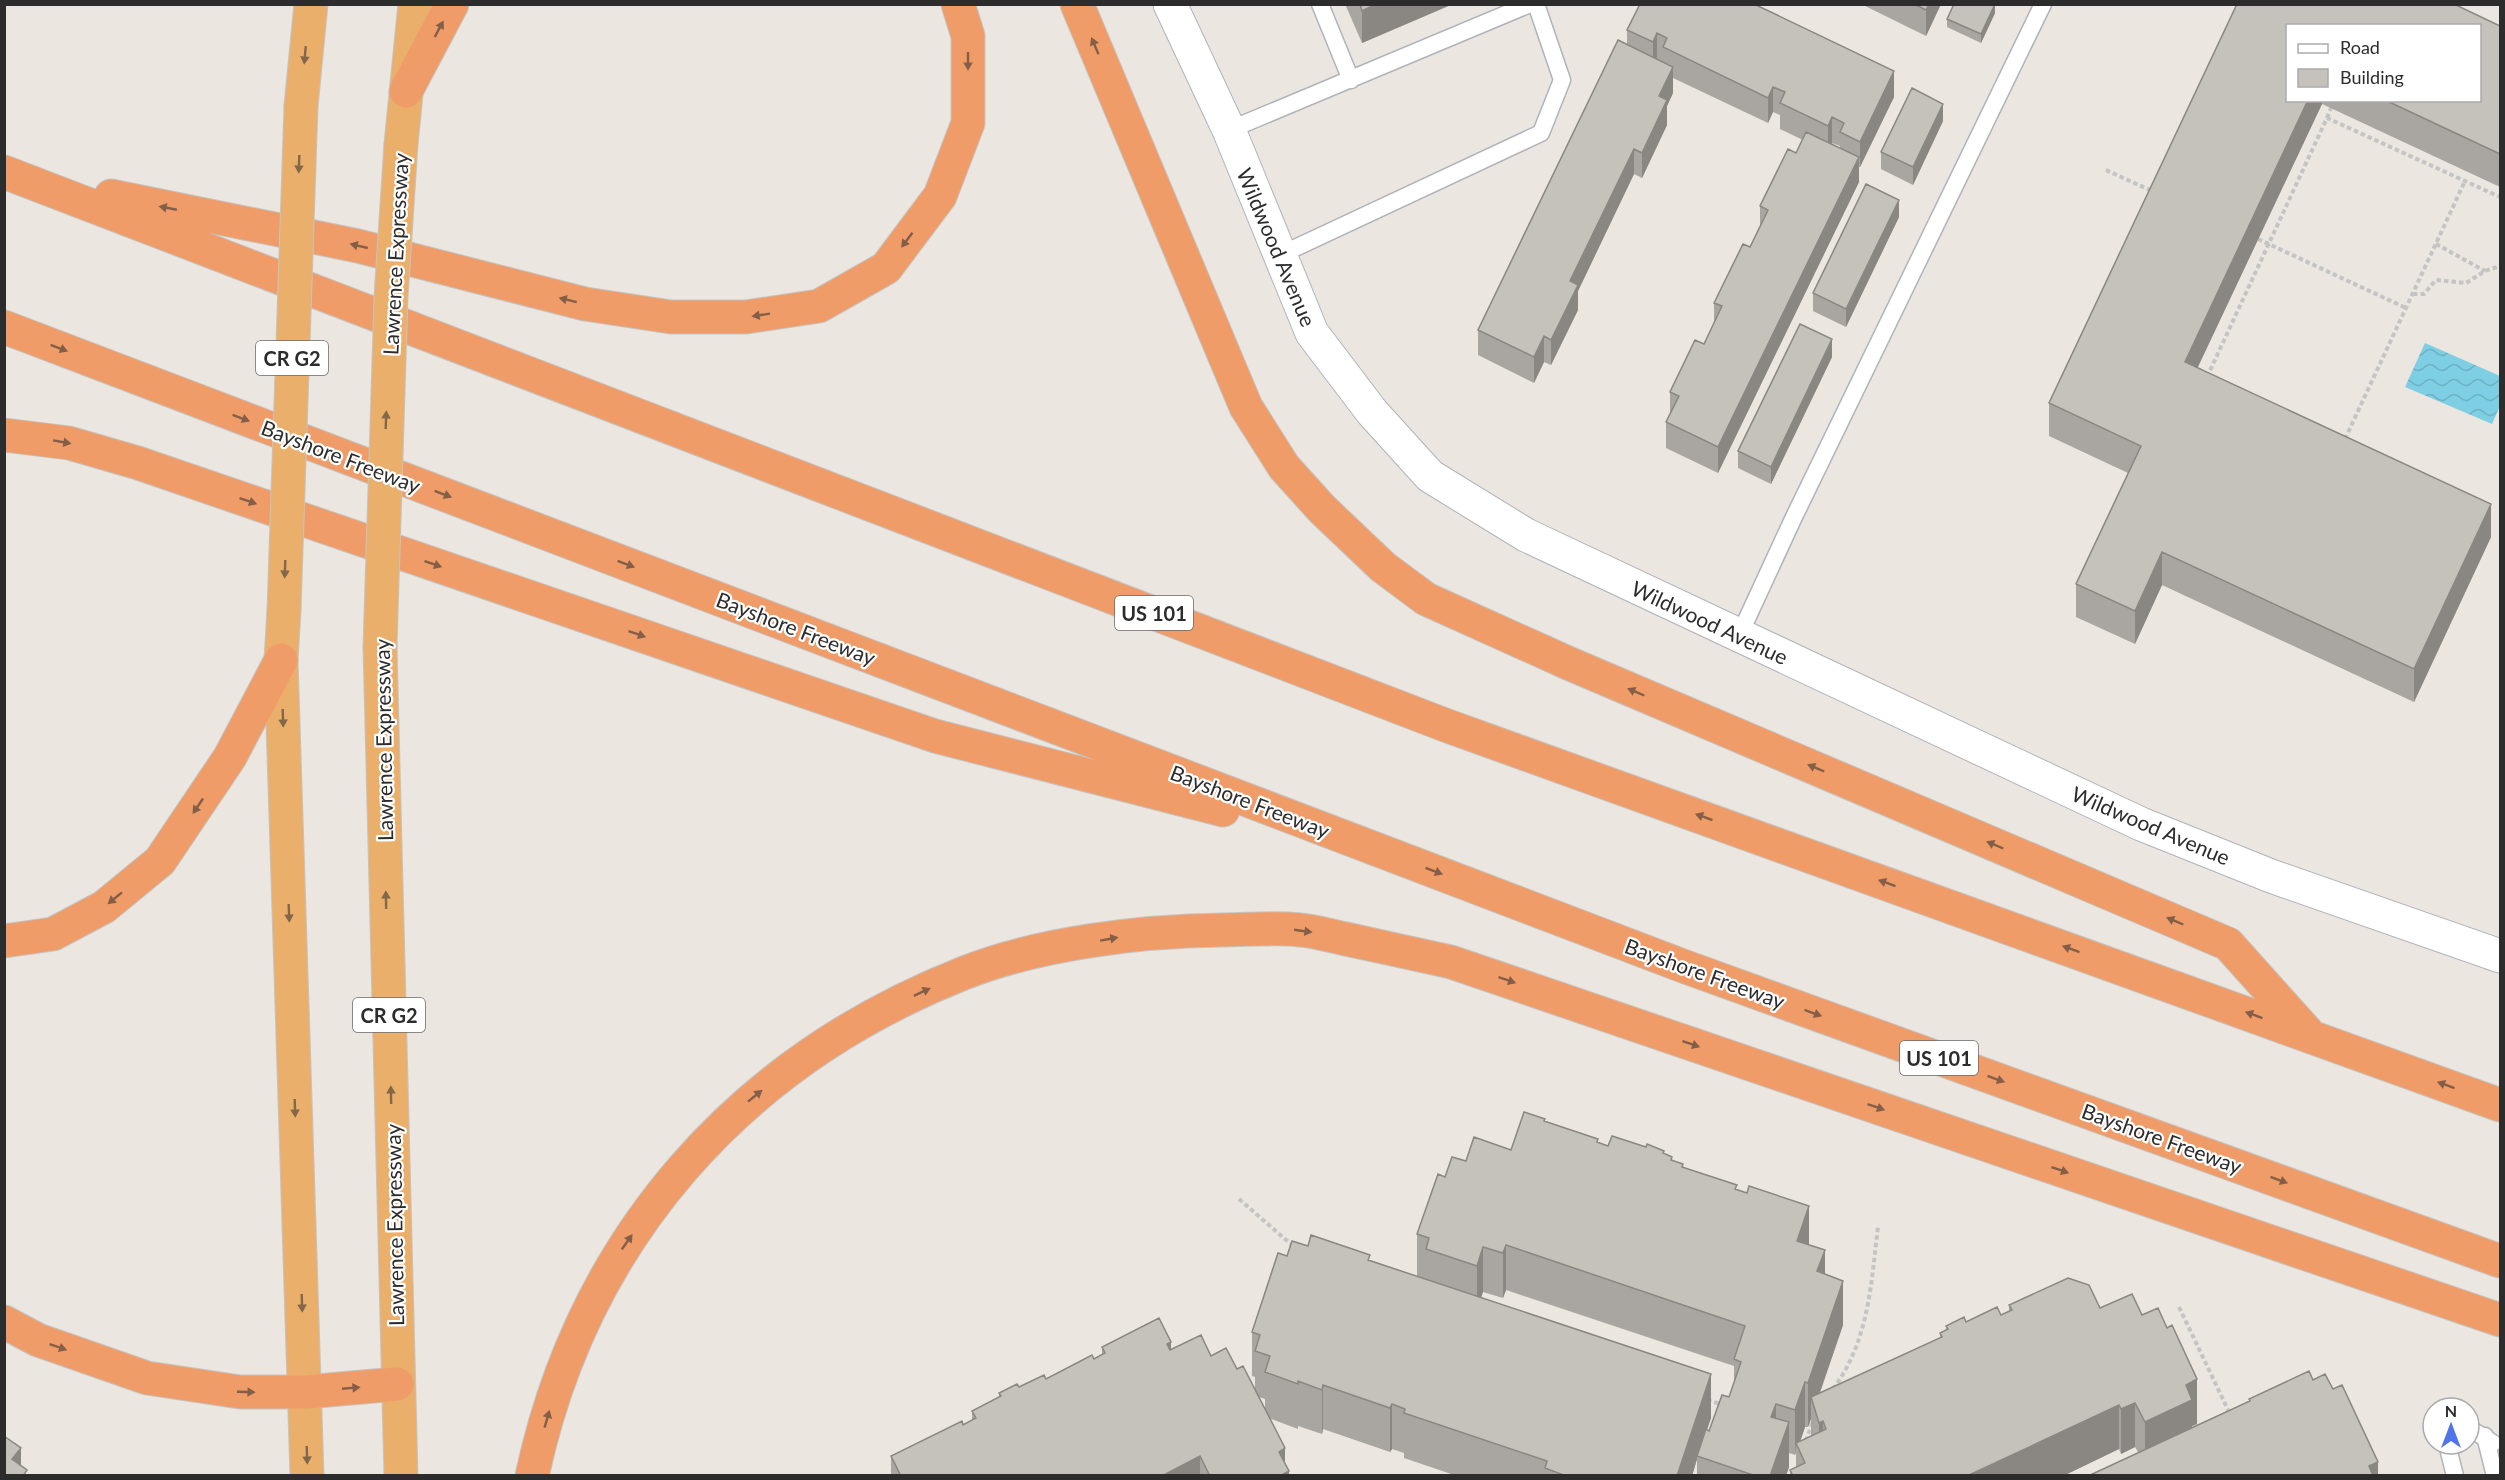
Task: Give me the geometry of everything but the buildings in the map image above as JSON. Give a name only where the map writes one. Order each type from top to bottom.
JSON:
[{"type":"highway","name":"CR G2","points":[[308,1476],[281,660],[301,106],[310,4]]},
{"type":"highway","name":"Lawrence Expressway","points":[[401,1476],[380,647],[388,365],[401,144],[415,4]]},
{"type":"highway","points":[[406,91],[452,4]]},
{"type":"highway","points":[[11,175],[358,246],[585,304],[671,316],[725,317],[746,317],[819,306],[886,268],[940,196],[968,123],[968,36],[958,4]]},
{"type":"highway","points":[[1077,4],[1246,407],[1284,467],[1322,509],[1383,567],[1426,599],[1568,663],[2228,944],[2309,1035]]},
{"type":"highway","name":"US 101","points":[[11,175],[1445,724],[2500,1105]]},
{"type":"highway","name":"Bayshore Freeway","points":[[4,327],[1683,966],[2500,1261]]},
{"type":"highway","points":[[4,435],[69,443],[138,463],[935,736],[1379,850]]},
{"type":"highway","points":[[4,941],[53,934],[104,907],[160,861],[230,757],[281,660]]},
{"type":"highway","points":[[532,1476],[555,1392],[595,1295],[621,1249],[656,1201],[733,1115],[805,1055],[869,1016],[966,972],[1039,951],[1159,931],[1300,930],[1452,962],[2500,1320]]},
{"type":"highway","points":[[4,1322],[38,1340],[147,1378],[240,1392],[305,1392],[397,1384]]},
{"type":"street","name":"Wildwood Avenue","points":[[1170,4],[1228,130],[1312,333],[1372,412],[1430,476],[1526,535],[2141,824],[2271,876],[2500,956]]},
{"type":"lane","points":[[1320,4],[1351,80]]},
{"type":"lane","points":[[1228,130],[1530,4]]},
{"type":"lane","points":[[1280,255],[1541,133],[1562,80],[1536,4]]},
{"type":"lane","points":[[1739,636],[1793,519],[2043,4]]},
{"type":"lane","points":[[2481,1434],[2500,1449]]},
{"type":"lane","points":[[2485,1436],[2495,1476]]},
{"type":"lane","points":[[2450,1456],[2455,1476]]},
{"type":"path","points":[[2205,382],[2331,108]]},
{"type":"path","points":[[2326,118],[2500,197]]},
{"type":"path","points":[[2106,170],[2162,196]]},
{"type":"path","points":[[2343,445],[2465,181]]},
{"type":"path","points":[[2258,239],[2406,308]]},
{"type":"path","points":[[2436,244],[2485,271]]},
{"type":"path","points":[[2413,294],[2424,294],[2436,280],[2458,284],[2500,266]]},
{"type":"path","points":[[1239,1199],[1302,1253]]},
{"type":"path","points":[[1829,1393],[1848,1369],[1863,1333],[1878,1227]]},
{"type":"path","points":[[2178,1307],[2232,1419]]},
{"type":"path","points":[[1698,1396],[1720,1404],[1717,1414]]},
{"type":"path","points":[[1804,1452],[1814,1417]]},
{"type":"water","points":[[2425,343],[2500,376],[2500,406],[2492,424],[2405,387]]}]
